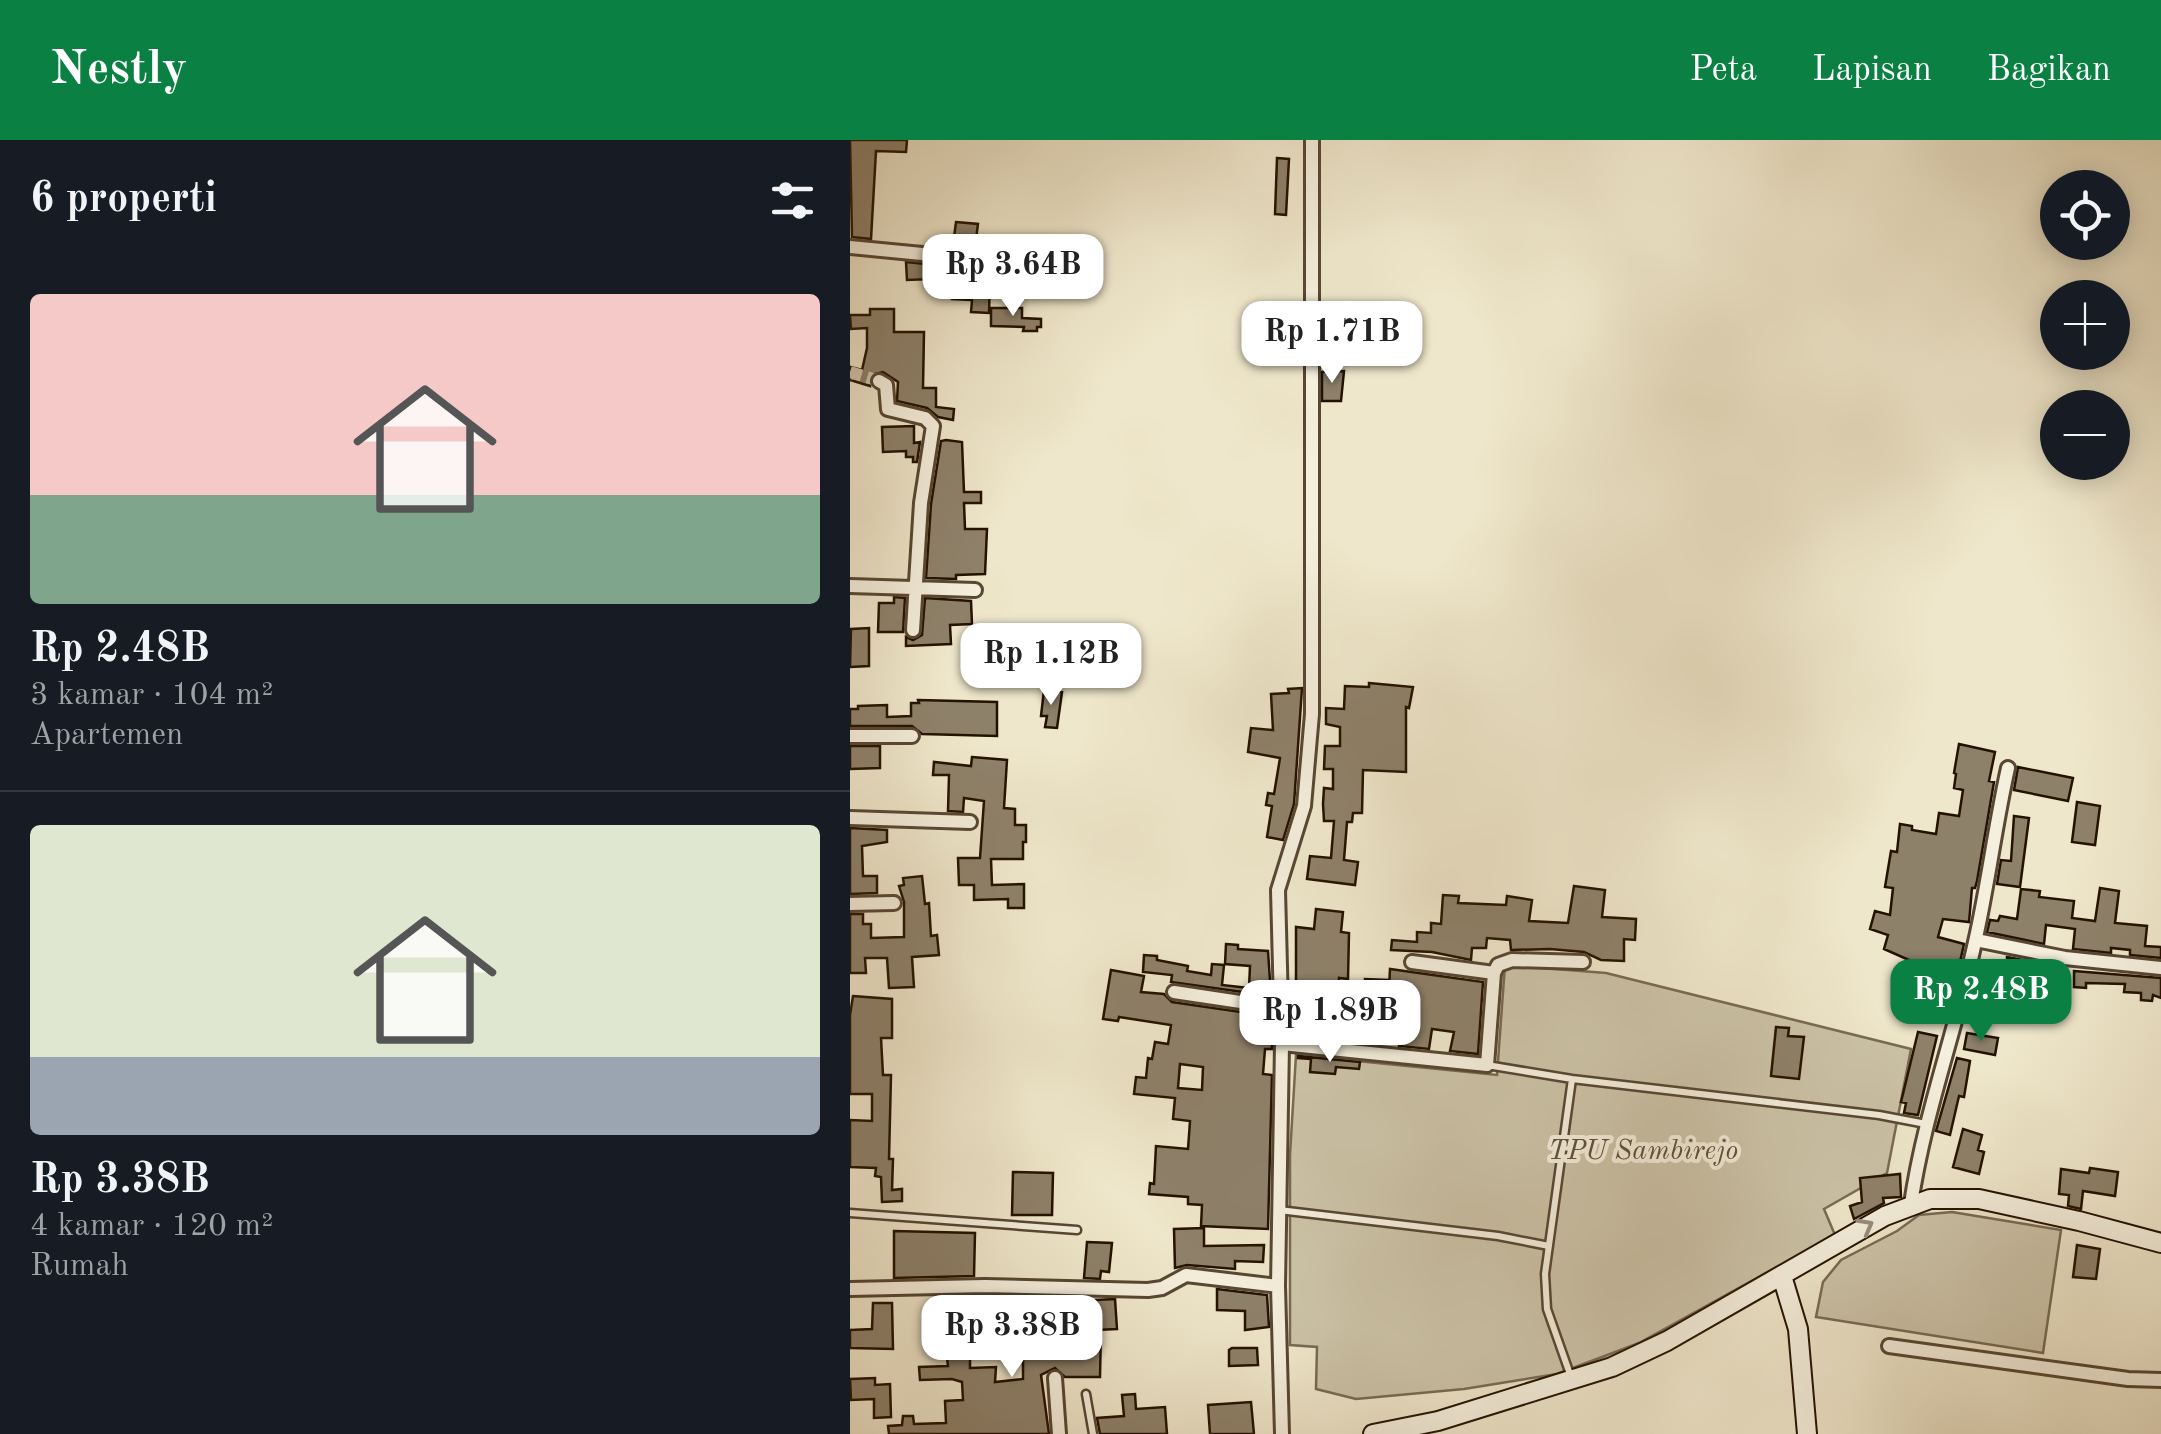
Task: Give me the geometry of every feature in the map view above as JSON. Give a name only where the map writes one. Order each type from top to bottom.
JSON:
[{"type":"main road","points":[[1373,1434],[1438,1421],[1612,1366],[1667,1341],[1858,1230],[1930,1199],[1979,1199],[2079,1220],[2161,1244]]},
{"type":"main road","points":[[1782,1276],[1798,1329],[1807,1434]]},
{"type":"street","points":[[1282,1434],[1278,890],[1304,806],[1312,727],[1312,140]]},
{"type":"street","points":[[850,247],[984,260]]},
{"type":"street","points":[[879,381],[886,385],[888,409],[925,418],[933,426],[920,503],[914,630]]},
{"type":"street","points":[[850,586],[975,590]]},
{"type":"street","points":[[850,736],[912,736]]},
{"type":"street","points":[[1911,1204],[1927,1124],[1976,940],[2008,768]]},
{"type":"street","points":[[850,818],[970,822]]},
{"type":"street","points":[[850,904],[894,904]]},
{"type":"street","points":[[1976,940],[2065,958],[2161,968]]},
{"type":"street","points":[[1282,1044],[1486,1065],[1494,973],[1498,965],[1512,960],[1583,962]]},
{"type":"street","points":[[1412,962],[1494,973]]},
{"type":"street","points":[[1174,992],[1280,1008]]},
{"type":"street","points":[[850,1289],[984,1286],[1148,1290],[1162,1288],[1186,1275],[1278,1286]]},
{"type":"street","points":[[1888,1346],[2128,1379],[2161,1380]]},
{"type":"street","points":[[1055,1378],[1058,1434]]},
{"type":"lane","points":[[1486,1065],[1927,1124]]},
{"type":"lane","points":[[1572,1079],[1545,1274],[1547,1309],[1572,1379]]},
{"type":"lane","points":[[1279,1210],[1498,1236],[1548,1246]]},
{"type":"lane","points":[[850,1212],[1077,1230]]},
{"type":"lane","points":[[1086,1394],[1093,1434]]},
{"type":"green space","name":"TPU Sambirejo","points":[[1505,965],[1606,973],[1911,1049],[1887,1173],[1824,1209],[1835,1235],[1639,1343],[1557,1374],[1464,1389],[1356,1399],[1316,1389],[1317,1347],[1290,1345],[1290,1155],[1296,1055],[1497,1075]]},
{"type":"green space","points":[[1952,1212],[2061,1230],[2043,1353],[1816,1317],[1823,1282],[1841,1260],[1919,1215]]},
{"type":"building","points":[[850,140],[907,140],[906,152],[876,151],[871,239],[852,237]]},
{"type":"building","points":[[1277,158],[1289,159],[1286,215],[1275,214]]},
{"type":"building","points":[[956,222],[978,224],[975,247],[953,245]]},
{"type":"building","points":[[906,262],[966,268],[966,277],[990,278],[989,313],[971,312],[972,300],[952,299],[952,286],[932,283],[932,279],[907,280]]},
{"type":"building","points":[[991,308],[1022,308],[1022,318],[1041,319],[1041,327],[1037,331],[1023,331],[1024,327],[991,326]]},
{"type":"building","points":[[870,309],[894,309],[894,332],[924,332],[923,388],[936,388],[936,407],[954,409],[953,420],[938,417],[927,408],[897,401],[898,382],[883,372],[871,375],[870,386],[850,380],[851,367],[862,370],[867,328],[851,329],[850,315],[870,315]]},
{"type":"building","points":[[1344,371],[1341,401],[1322,401],[1322,372]]},
{"type":"building","points":[[914,426],[914,443],[920,442],[917,462],[906,457],[906,451],[883,452],[882,427]]},
{"type":"building","points":[[941,441],[962,442],[964,492],[981,492],[981,503],[964,503],[965,529],[987,529],[985,574],[956,575],[956,579],[926,578],[931,504]]},
{"type":"building","points":[[894,597],[905,598],[903,632],[878,632],[879,603],[894,603]]},
{"type":"building","points":[[925,598],[971,601],[972,624],[950,625],[951,644],[906,646],[906,637],[913,640],[922,635]]},
{"type":"building","points":[[869,628],[869,666],[850,667],[851,629]]},
{"type":"building","points":[[1369,683],[1413,687],[1409,708],[1406,707],[1406,772],[1363,770],[1362,813],[1353,813],[1352,822],[1347,822],[1344,860],[1358,862],[1355,885],[1307,879],[1310,856],[1331,858],[1334,821],[1324,821],[1323,804],[1324,788],[1333,789],[1333,769],[1324,769],[1325,746],[1340,746],[1340,727],[1326,724],[1326,708],[1344,709],[1345,686],[1369,687]]},
{"type":"building","points":[[1302,688],[1294,804],[1283,840],[1267,837],[1272,806],[1266,805],[1268,793],[1274,794],[1280,758],[1248,752],[1251,728],[1273,730],[1271,694]]},
{"type":"building","points":[[1044,690],[1062,692],[1057,728],[1045,727],[1047,716],[1041,716]]},
{"type":"building","points":[[918,700],[997,702],[997,736],[922,734],[912,726],[850,726],[850,709],[887,705],[887,717],[911,716],[911,703],[919,703]]},
{"type":"building","points":[[1959,744],[1995,752],[1989,781],[1994,782],[1977,881],[1972,888],[1969,922],[1943,919],[1938,937],[1964,944],[1958,971],[1929,964],[1924,981],[1905,976],[1909,960],[1884,949],[1888,935],[1870,929],[1875,911],[1890,915],[1893,888],[1885,887],[1891,851],[1897,852],[1900,824],[1936,834],[1939,813],[1959,816],[1963,790],[1954,788],[1954,773]]},
{"type":"building","points":[[850,746],[880,746],[880,768],[850,769]]},
{"type":"building","points":[[972,757],[1007,760],[1004,808],[1015,809],[1015,825],[1026,825],[1026,842],[1023,859],[991,859],[992,885],[1024,884],[1024,908],[1008,908],[1008,899],[974,900],[974,885],[959,885],[958,858],[980,858],[984,801],[964,798],[963,812],[948,811],[949,775],[933,775],[934,762],[971,766]]},
{"type":"building","points":[[2018,767],[2073,778],[2068,801],[2014,790]]},
{"type":"building","points":[[2077,802],[2100,806],[2095,845],[2072,842]]},
{"type":"building","points":[[2014,816],[2029,818],[2020,887],[1997,884],[2001,860],[2011,861]]},
{"type":"building","points":[[850,828],[887,830],[887,842],[862,846],[863,876],[877,876],[877,893],[850,894]]},
{"type":"building","points":[[922,876],[931,936],[937,935],[939,955],[912,957],[914,987],[889,988],[887,958],[865,958],[866,973],[850,973],[850,914],[863,914],[863,924],[871,924],[871,938],[904,937],[904,902],[899,886],[904,885],[903,878]]},
{"type":"building","points":[[1574,886],[1605,890],[1602,917],[1636,919],[1635,940],[1624,939],[1624,961],[1601,960],[1584,952],[1511,950],[1510,940],[1487,938],[1486,948],[1472,948],[1471,960],[1432,952],[1391,950],[1392,940],[1417,942],[1417,932],[1431,933],[1431,923],[1441,924],[1443,895],[1459,896],[1458,903],[1506,905],[1507,896],[1532,900],[1529,921],[1568,923]]},
{"type":"building","points":[[2100,888],[2119,891],[2115,923],[2147,926],[2145,946],[2161,947],[2161,958],[2130,955],[2130,950],[2111,948],[2111,953],[2073,949],[2075,929],[2046,925],[2044,944],[1987,932],[1990,920],[1998,921],[2000,916],[2017,919],[2021,889],[2040,891],[2039,897],[2074,901],[2072,918],[2095,921]]},
{"type":"building","points":[[1316,909],[1343,912],[1341,932],[1349,933],[1348,979],[1339,978],[1339,1006],[1364,1007],[1365,979],[1388,980],[1386,1009],[1407,1011],[1411,990],[1389,989],[1390,969],[1483,982],[1478,1054],[1450,1051],[1454,1032],[1432,1029],[1429,1049],[1399,1046],[1401,1032],[1373,1030],[1372,1043],[1296,1035],[1296,927],[1314,929]]},
{"type":"building","points":[[1226,944],[1268,951],[1271,996],[1171,982],[1172,975],[1143,972],[1144,955],[1188,966],[1187,971],[1211,975],[1212,964],[1224,965],[1222,985],[1249,988],[1250,966],[1225,964]]},
{"type":"building","points":[[2007,957],[2033,962],[2034,975],[2054,975],[2055,994],[2021,995],[2021,1002],[2008,1002]]},
{"type":"building","points":[[1111,970],[1144,976],[1141,992],[1164,994],[1172,1002],[1262,1015],[1260,1037],[1272,1038],[1272,1049],[1265,1049],[1263,1074],[1272,1075],[1268,1229],[1201,1226],[1202,1205],[1188,1204],[1188,1197],[1149,1194],[1150,1183],[1154,1184],[1156,1146],[1188,1149],[1190,1121],[1173,1119],[1175,1098],[1134,1094],[1136,1077],[1146,1078],[1155,1042],[1168,1044],[1171,1025],[1119,1017],[1118,1021],[1103,1019]],"holes":[[[1180,1064],[1203,1067],[1202,1090],[1178,1088]]]},
{"type":"building","points":[[2074,971],[2161,978],[2161,998],[2153,995],[2152,1001],[2141,1000],[2141,993],[2124,992],[2125,984],[2086,983],[2086,988],[2074,987]]},
{"type":"building","points":[[853,996],[892,999],[892,1038],[881,1038],[883,1075],[891,1075],[892,1190],[902,1189],[902,1201],[882,1202],[881,1177],[875,1176],[876,1168],[850,1167],[850,1120],[872,1121],[872,1094],[850,1094]]},
{"type":"building","points":[[1776,1027],[1789,1028],[1788,1036],[1804,1037],[1799,1079],[1771,1076]]},
{"type":"building","points":[[1918,1032],[1937,1036],[1918,1115],[1904,1113],[1906,1103],[1901,1102]]},
{"type":"building","points":[[1967,1033],[1998,1038],[1995,1055],[1964,1049]]},
{"type":"building","points":[[1298,1056],[1360,1062],[1359,1069],[1336,1067],[1335,1074],[1310,1072],[1311,1059]]},
{"type":"building","points":[[1957,1058],[1970,1061],[1964,1097],[1959,1096],[1950,1135],[1936,1131]]},
{"type":"building","points":[[1963,1129],[1982,1135],[1978,1150],[1984,1152],[1979,1174],[1953,1167]]},
{"type":"building","points":[[2090,1168],[2118,1172],[2115,1196],[2083,1191],[2081,1209],[2068,1206],[2069,1195],[2059,1194],[2061,1169],[2089,1173]]},
{"type":"building","points":[[1013,1172],[1053,1173],[1052,1215],[1012,1215]]},
{"type":"building","points":[[1900,1174],[1901,1197],[1883,1198],[1884,1203],[1854,1219],[1850,1206],[1862,1202],[1860,1178]]},
{"type":"building","points":[[1204,1228],[1204,1246],[1264,1245],[1263,1262],[1235,1261],[1235,1269],[1187,1265],[1175,1268],[1174,1229]]},
{"type":"building","points":[[894,1231],[975,1233],[974,1276],[894,1278]]},
{"type":"building","points":[[1087,1242],[1112,1243],[1109,1272],[1101,1271],[1100,1279],[1084,1278]]},
{"type":"building","points":[[2077,1245],[2100,1249],[2096,1279],[2073,1277]]},
{"type":"building","points":[[1217,1289],[1267,1295],[1269,1327],[1245,1330],[1245,1311],[1217,1310]]},
{"type":"building","points":[[1115,1299],[1117,1329],[1096,1330],[1095,1300]]},
{"type":"building","points":[[1004,1301],[1005,1318],[953,1321],[952,1304]]},
{"type":"building","points":[[873,1303],[892,1303],[893,1349],[850,1348],[850,1330],[872,1329]]},
{"type":"building","points":[[1040,1305],[1051,1305],[1052,1330],[1101,1331],[1100,1377],[1065,1377],[1055,1368],[1041,1375],[1049,1434],[889,1434],[888,1426],[902,1425],[903,1416],[913,1416],[914,1424],[946,1423],[945,1401],[963,1400],[962,1382],[920,1380],[919,1367],[948,1366],[947,1358],[970,1358],[970,1368],[996,1367],[995,1382],[1023,1379],[1023,1360],[1003,1362],[1001,1342],[1007,1341],[1006,1315],[1040,1314]]},
{"type":"building","points":[[1232,1348],[1257,1348],[1258,1365],[1229,1366]]},
{"type":"building","points":[[875,1378],[875,1385],[890,1384],[891,1417],[874,1418],[874,1399],[851,1400],[850,1379]]},
{"type":"building","points":[[1135,1394],[1136,1409],[1165,1407],[1167,1434],[1100,1434],[1097,1418],[1124,1416],[1122,1395]]},
{"type":"building","points":[[1251,1402],[1254,1434],[1210,1434],[1208,1405]]},
{"type":"tunnel","points":[[850,372],[879,381]]}]
